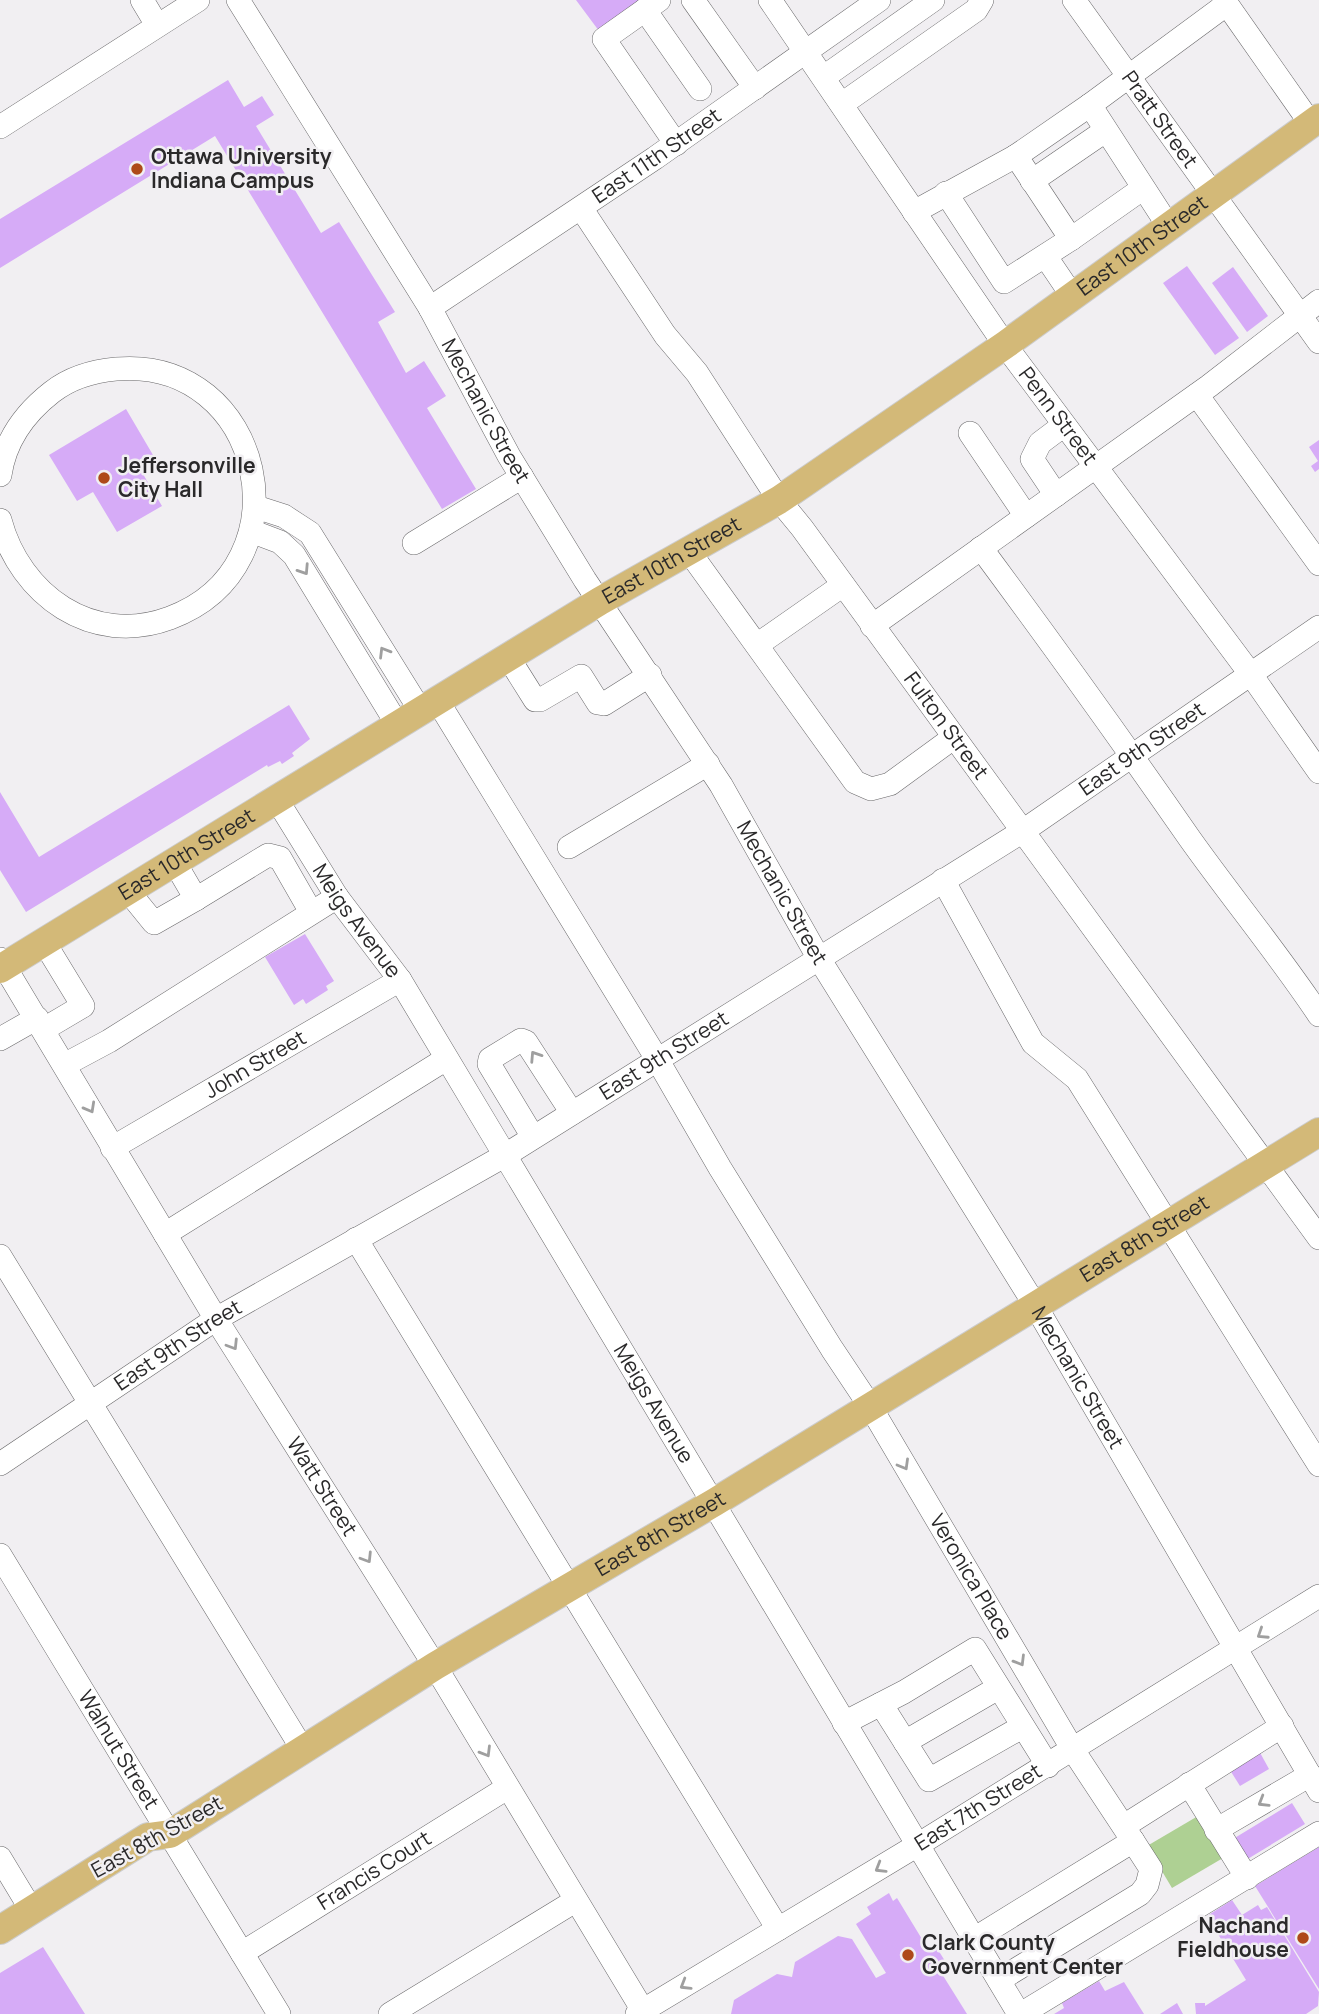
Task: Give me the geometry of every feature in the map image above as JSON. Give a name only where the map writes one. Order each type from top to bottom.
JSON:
[{"type":"main road","name":"East 10th Street","points":[[1,964],[44,942],[175,863],[600,601],[779,500],[1073,297],[1315,121]]},
{"type":"main road","name":"East 8th Street","points":[[0,1930],[148,1838],[170,1834],[435,1666],[715,1502],[1319,1132]]},
{"type":"street","points":[[142,0],[157,25]]},
{"type":"street","points":[[0,127],[198,0]]},
{"type":"street","name":"Mechanic Street","points":[[238,0],[429,307],[522,477],[708,764],[818,957],[1035,1306],[1282,1726],[1313,1771]]},
{"type":"street","points":[[693,0],[755,88]]},
{"type":"street","name":"Penn Street","points":[[770,0],[1005,345],[1252,676],[1319,772]]},
{"type":"street","name":"East 11th Street","points":[[429,307],[676,144],[879,0]]},
{"type":"street","points":[[824,77],[933,0]]},
{"type":"street","points":[[842,104],[976,10],[982,0]]},
{"type":"street","name":"Pratt Street","points":[[1074,0],[1319,342]]},
{"type":"street","points":[[914,212],[1016,156],[1090,105],[1226,2],[1315,121]]},
{"type":"street","points":[[676,144],[604,39],[652,5],[699,89]]},
{"type":"street","points":[[1090,105],[1169,228]]},
{"type":"street","points":[[1038,177],[1105,131]]},
{"type":"street","points":[[1016,156],[1038,177],[1069,236]]},
{"type":"street","points":[[946,193],[1004,282],[1046,257],[1069,236],[1142,189]]},
{"type":"street","name":"Fulton Street","points":[[581,208],[665,335],[697,373],[779,500],[1319,1238]]},
{"type":"street","points":[[1046,257],[1073,297]]},
{"type":"street","points":[[872,626],[1197,395],[1319,301]]},
{"type":"street","points":[[0,475],[9,444],[22,422],[58,388],[103,370],[152,371],[175,377],[197,388],[232,421],[251,462],[256,508],[251,531],[229,575],[202,601],[169,618],[120,625],[95,622],[50,600],[17,564],[0,520]]},
{"type":"street","points":[[1197,395],[1319,564]]},
{"type":"street","points":[[1056,495],[1032,459],[1040,443],[1064,425]]},
{"type":"street","points":[[970,433],[1026,516]]},
{"type":"street","points":[[414,543],[522,477]]},
{"type":"street","points":[[256,508],[284,516],[310,533],[418,711]]},
{"type":"street","points":[[251,531],[280,542],[294,555],[418,711]]},
{"type":"street","points":[[981,548],[1135,755],[1191,840],[1286,966],[1319,1016]]},
{"type":"street","points":[[688,550],[855,782],[871,789],[890,784],[953,737]]},
{"type":"street","points":[[757,645],[843,585]]},
{"type":"street","name":"East 9th Street","points":[[0,1464],[216,1319],[504,1156],[1023,831],[1252,676],[1319,627]]},
{"type":"street","points":[[508,657],[535,700],[540,700],[581,676],[598,703],[604,704],[650,675]]},
{"type":"street","name":"Veronica Place","points":[[418,711],[657,1059],[720,1168],[870,1406],[1073,1750],[1151,1869],[1147,1885],[1140,1894],[999,1980]]},
{"type":"street","points":[[569,847],[708,764]]},
{"type":"street","name":"Meigs Avenue","points":[[277,800],[337,897],[400,980],[715,1502],[916,1846],[1020,2014]]},
{"type":"street","points":[[128,891],[154,923],[268,855],[280,858],[311,912]]},
{"type":"street","points":[[175,863],[196,899]]},
{"type":"street","points":[[943,880],[1034,1043],[1077,1079],[1319,1465]]},
{"type":"street","points":[[66,1064],[108,1041],[337,897]]},
{"type":"street","points":[[0,1039],[83,1006],[44,942]]},
{"type":"street","name":"Watt Street","points":[[1,964],[66,1064],[112,1148],[216,1319],[435,1666],[642,2013]]},
{"type":"street","name":"John Street","points":[[112,1148],[400,980]]},
{"type":"street","points":[[534,1137],[489,1064],[490,1059],[521,1040],[526,1042],[572,1113]]},
{"type":"street","points":[[164,1234],[446,1059]]},
{"type":"street","points":[[356,1239],[778,1929]]},
{"type":"street","points":[[0,1256],[303,1750]]},
{"type":"street","name":"Walnut Street","points":[[0,1555],[279,2014]]},
{"type":"street","name":"East 7th Street","points":[[642,2013],[1237,1650],[1319,1596]]},
{"type":"street","points":[[844,1723],[975,1649],[1048,1766]]},
{"type":"street","points":[[905,1742],[998,1688]]},
{"type":"street","points":[[881,1704],[929,1780],[1023,1727]]},
{"type":"street","points":[[974,1940],[1129,1833],[1189,1784],[1282,1726]]},
{"type":"street","points":[[1216,1830],[1313,1771]]},
{"type":"street","points":[[1189,1784],[1247,1878]]},
{"type":"street","name":"Francis Court","points":[[242,1953],[507,1787]]},
{"type":"street","points":[[1020,2014],[1319,1833]]},
{"type":"street","points":[[0,1858],[32,1911]]},
{"type":"street","points":[[390,2014],[575,1901]]},
{"type":"green space","points":[[1198,1816],[1223,1858],[1172,1888],[1147,1846]]},
{"type":"building","points":[[576,0],[650,0],[602,35]]},
{"type":"building","points":[[228,80],[244,107],[262,96],[274,115],[256,126],[321,233],[339,222],[395,312],[378,322],[406,373],[424,361],[446,396],[427,408],[476,489],[442,509],[215,136],[0,268],[0,219]]},
{"type":"building","points":[[1187,266],[1239,338],[1215,355],[1163,283]]},
{"type":"building","points":[[1233,267],[1268,316],[1247,332],[1212,283]]},
{"type":"building","name":"Jeffersonville City Hall","points":[[126,409],[153,455],[137,464],[162,506],[117,532],[93,492],[77,501],[49,455]]},
{"type":"building","points":[[1319,440],[1319,469],[1315,472],[1311,466],[1318,461],[1309,447]]},
{"type":"building","points":[[289,705],[310,739],[292,753],[294,756],[282,764],[280,761],[268,767],[267,765],[26,912],[0,870],[0,792],[39,857]]},
{"type":"building","points":[[305,934],[334,981],[326,986],[328,990],[306,1004],[303,999],[294,1005],[265,957]]},
{"type":"building","points":[[1258,1749],[1269,1769],[1240,1786],[1228,1767]]},
{"type":"building","points":[[1292,1803],[1305,1824],[1246,1860],[1233,1839]]},
{"type":"building","name":"Nachand Fieldhouse","points":[[1319,1847],[1319,1989],[1255,1886]]},
{"type":"building","name":"Clark County Government Center","points":[[889,1893],[893,1901],[897,1898],[928,1949],[935,1945],[945,1961],[937,1966],[967,2014],[731,2014],[734,2000],[777,1974],[792,1977],[795,1962],[838,1936],[852,1939],[876,1978],[886,1973],[856,1924],[871,1914],[867,1907]]},
{"type":"building","points":[[1232,1900],[1242,1915],[1258,1905],[1261,1910],[1267,1907],[1319,1992],[1318,2006],[1306,2014],[1196,2014],[1195,2003],[1205,2003],[1205,2006],[1246,1980],[1207,1916]]},
{"type":"building","points":[[43,1947],[85,2014],[0,2014],[0,1973]]},
{"type":"building","points":[[1099,1981],[1105,1991],[1124,1982],[1144,2014],[1054,2014],[1064,2008],[1062,2003]]},
{"type":"building","points":[[1177,2003],[1183,2014],[1160,2014]]},
{"type":"place","name":"Ottawa University Indiana Campus","points":[[137,169]]},
{"type":"place","name":"Jeffersonville City Hall","points":[[104,478]]},
{"type":"place","name":"Nachand Fieldhouse","points":[[1303,1938]]},
{"type":"place","name":"Clark County Government Center","points":[[908,1955]]}]
